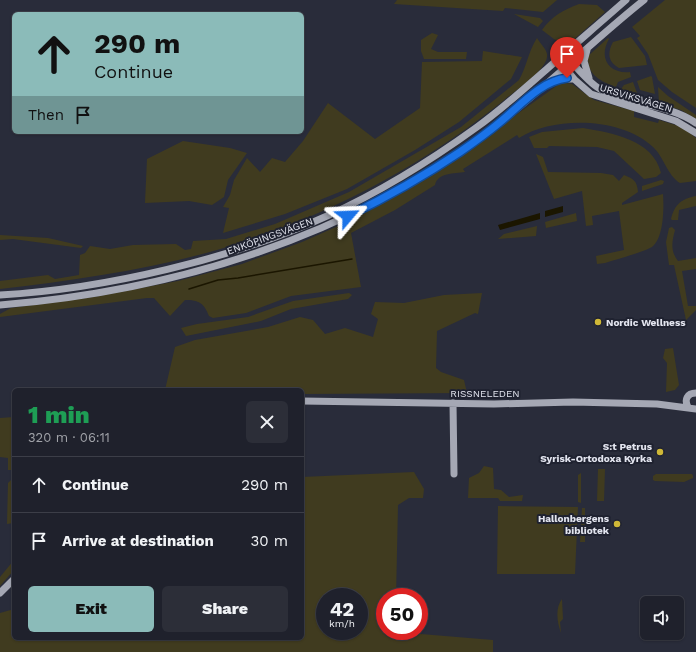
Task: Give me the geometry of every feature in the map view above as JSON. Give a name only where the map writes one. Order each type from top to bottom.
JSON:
[{"type":"main road","name":"ENKÖPINGSVÄGEN","points":[[0,295],[75,287],[140,275],[220,254],[275,237],[327,216],[374,193],[443,151],[485,121],[626,0]]},
{"type":"main road","name":"ENKÖPINGSVÄGEN","points":[[0,305],[80,295],[163,279],[231,261],[301,237],[366,207],[431,171],[490,131],[644,0]]},
{"type":"main road","points":[[588,48],[584,61],[586,73],[591,82]]},
{"type":"main road","name":"URSVIKSVÄGEN","points":[[564,54],[591,82],[606,92],[673,111],[696,123]]},
{"type":"main road","name":"URSVIKSVÄGEN","points":[[558,59],[574,79],[587,91],[598,98],[676,120],[696,132]]},
{"type":"main road","points":[[545,85],[562,78],[574,79]]},
{"type":"main road","name":"RISSNELEDEN","points":[[667,404],[686,397],[692,393],[696,393]]},
{"type":"main road","points":[[686,397],[688,407]]},
{"type":"main road","name":"RISSNELEDEN","points":[[304,401],[494,404],[573,402],[667,404],[696,409]]},
{"type":"main road","points":[[453,403],[454,474]]},
{"type":"main road","points":[[0,593],[12,581]]},
{"type":"shaded area","points":[[397,0],[557,0],[543,12],[505,8],[503,11],[394,4]]},
{"type":"shaded area","points":[[665,0],[696,0],[696,108],[672,92],[658,80],[648,54],[637,38],[640,36],[632,27]]},
{"type":"shaded area","points":[[579,4],[597,5],[605,12],[571,42],[559,42],[542,30],[558,14]]},
{"type":"shaded area","points":[[514,14],[540,18],[543,21],[538,27]]},
{"type":"shaded area","points":[[432,33],[438,35],[431,49],[438,52],[467,52],[466,59],[424,59],[421,51],[421,40]]},
{"type":"shaded area","points":[[631,37],[645,56],[647,65],[619,68],[615,66],[611,60],[609,53],[611,46],[613,42]]},
{"type":"shaded area","points":[[537,38],[547,54],[546,60],[537,73],[522,86],[435,150],[399,172],[325,210],[246,241],[206,253],[104,275],[0,289],[0,281],[48,275],[55,279],[79,275],[80,255],[85,253],[90,246],[110,249],[133,245],[176,244],[185,250],[191,249],[193,241],[226,239],[275,224],[349,192],[461,127],[519,80]]},
{"type":"shaded area","points":[[608,38],[605,58],[611,67],[623,72],[630,72],[631,77],[618,82],[616,87],[600,80],[592,73],[588,63],[588,56]]},
{"type":"shaded area","points":[[483,51],[522,57],[511,79],[459,122],[415,150],[347,189],[285,214],[223,233],[229,208],[223,207],[230,195],[234,180],[247,158],[260,172],[272,158],[285,162],[303,141],[328,103],[375,139],[420,108],[422,62],[482,61]]},
{"type":"shaded area","points":[[651,76],[655,94],[640,90],[637,81]]},
{"type":"shaded area","points":[[562,82],[572,84],[594,100],[634,111],[634,117],[658,123],[659,120],[682,127],[696,138],[696,181],[680,183],[669,171],[653,147],[639,137],[623,130],[606,125],[587,123],[568,123],[550,126],[533,131],[519,138],[517,135],[463,169],[465,172],[439,178],[435,185],[395,210],[351,233],[361,287],[291,296],[246,313],[213,318],[209,316],[203,305],[190,300],[185,300],[170,316],[154,298],[0,317],[0,314],[11,308],[94,297],[178,281],[242,264],[302,242],[354,219],[430,176]]},
{"type":"shaded area","points":[[633,82],[637,93],[621,89],[624,85]]},
{"type":"shaded area","points":[[658,87],[668,96],[696,115],[696,119],[681,110],[659,103]]},
{"type":"shaded area","points":[[583,128],[618,135],[640,145],[649,152],[661,173],[656,177],[644,179],[614,151],[597,147],[549,146],[547,148],[534,148],[529,137],[542,132]]},
{"type":"shaded area","points":[[183,141],[230,148],[247,153],[228,180],[224,197],[212,205],[189,201],[145,203],[147,159]]},
{"type":"shaded area","points":[[536,154],[543,157],[548,172],[601,173],[613,175],[619,181],[624,175],[630,178],[636,183],[638,192],[622,203],[622,205],[663,194],[661,230],[656,243],[644,251],[597,264],[596,256],[624,250],[619,211],[592,216],[593,225],[586,226],[582,191],[554,199]]},
{"type":"shaded area","points":[[661,180],[664,181],[663,184],[642,191],[642,186]]},
{"type":"shaded area","points":[[696,196],[696,206],[679,210],[678,220],[671,219],[674,210],[679,203]]},
{"type":"shaded area","points":[[563,206],[563,212],[545,217],[545,211]]},
{"type":"shaded area","points":[[540,213],[540,219],[500,230],[498,225]]},
{"type":"shaded area","points":[[576,213],[577,221],[546,228],[545,222]]},
{"type":"shaded area","points":[[537,226],[536,236],[498,239],[504,234]]},
{"type":"shaded area","points":[[672,227],[675,230],[673,250],[678,261],[696,258],[696,269],[682,271],[688,306],[696,306],[696,310],[686,320],[674,265],[669,265],[666,242],[669,228]]},
{"type":"shaded area","points":[[0,235],[48,238],[83,246],[81,248],[13,239],[0,240]]},
{"type":"shaded area","points":[[349,293],[352,295],[348,299],[291,309],[261,321],[186,336],[181,328],[197,324],[248,317],[293,301]]},
{"type":"shaded area","points":[[482,293],[478,314],[475,313],[437,331],[436,368],[441,372],[464,380],[467,393],[304,394],[304,388],[165,388],[175,347],[195,340],[268,327],[300,317],[313,320],[325,334],[345,328],[373,337],[378,319],[371,314],[375,302],[404,303],[444,295]]},
{"type":"shaded area","points":[[673,348],[679,385],[675,390],[666,392],[667,363],[663,358],[665,349]]},
{"type":"shaded area","points":[[12,417],[12,470],[8,470],[8,458],[0,457],[0,418]]},
{"type":"shaded area","points":[[484,466],[493,468],[494,489],[501,490],[509,497],[523,495],[522,501],[500,501],[498,498],[468,498],[469,478],[479,473]]},
{"type":"shaded area","points":[[598,469],[605,469],[604,501],[597,501]]},
{"type":"shaded area","points":[[414,472],[424,489],[423,498],[409,498],[398,505],[396,588],[376,588],[376,640],[428,640],[428,635],[493,640],[493,652],[0,652],[0,613],[12,610],[12,640],[304,640],[304,477]]},
{"type":"shaded area","points":[[581,473],[581,503],[578,502],[578,475]]},
{"type":"shaded area","points":[[656,474],[692,474],[693,478],[684,482],[655,481],[653,480],[653,476]]},
{"type":"shaded area","points":[[12,479],[12,523],[7,524],[8,483]]},
{"type":"shaded area","points":[[498,506],[578,507],[575,574],[497,574]]},
{"type":"shaded area","points":[[582,508],[585,508],[585,542],[580,542]]},
{"type":"shaded area","points":[[12,562],[12,572],[0,586],[0,577]]},
{"type":"shaded area","points":[[562,599],[563,619],[560,622],[561,633],[557,615],[558,607]]},
{"type":"waterway","points":[[189,289],[218,280],[352,259]]},
{"type":"place","name":"Nordic Wellness","points":[[598,322]]},
{"type":"place","name":"S:t Petrus Syrisk-Ortodoxa Kyrka","points":[[660,452]]},
{"type":"place","name":"Hallonbergens bibliotek","points":[[617,524]]},
{"type":"route","points":[[348,216],[431,171],[490,131],[545,85],[553,81],[567,78]]}]
